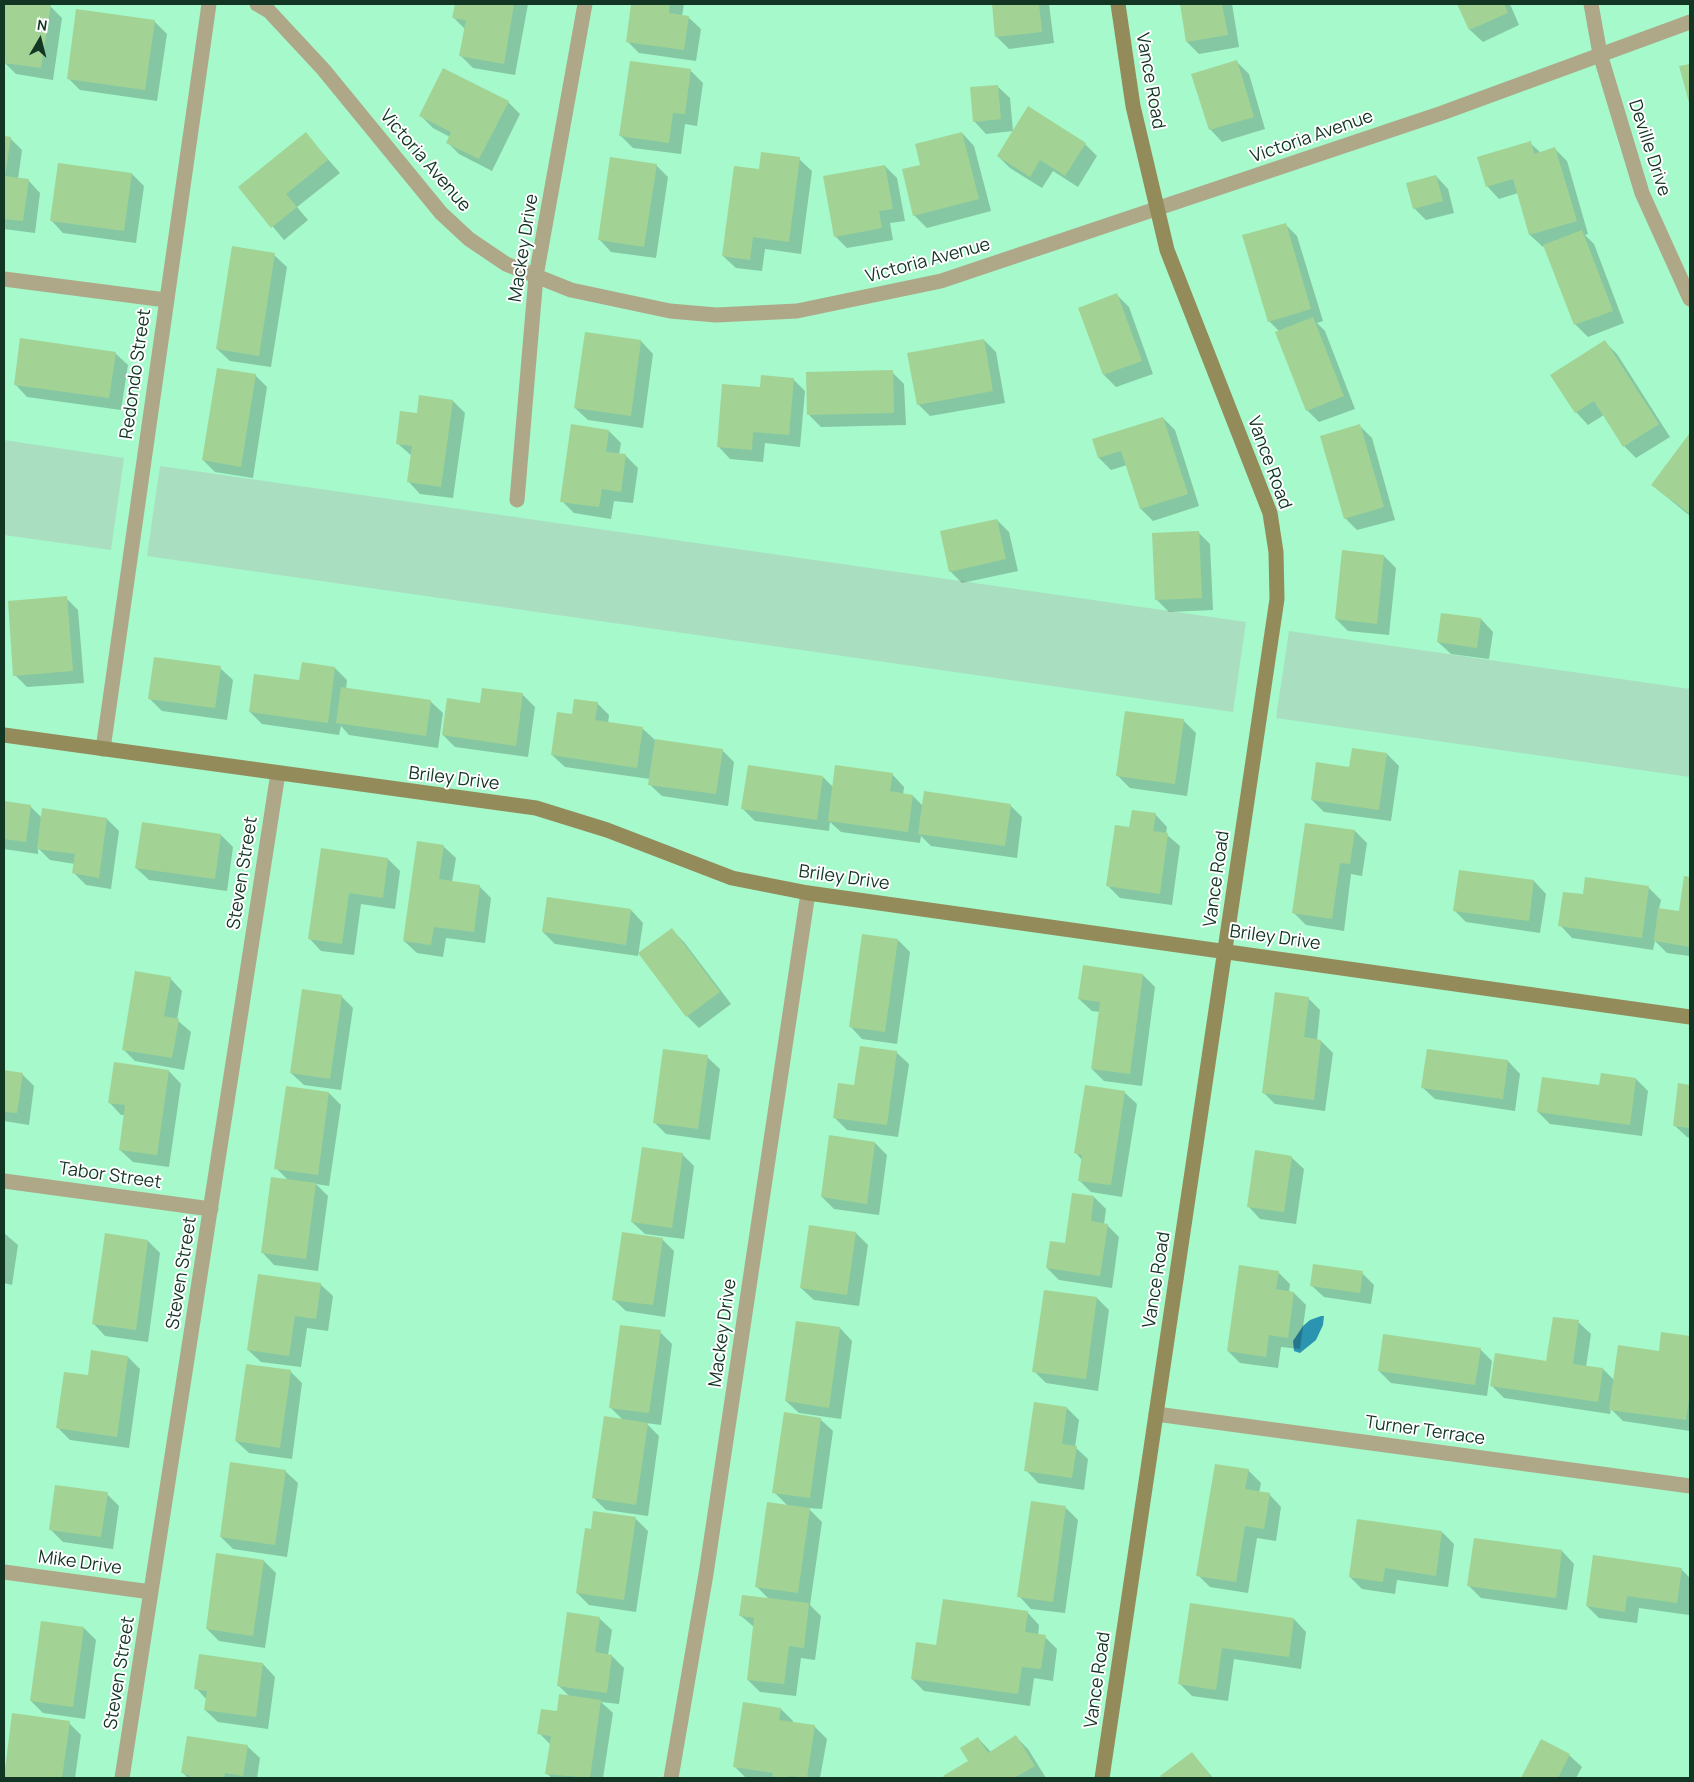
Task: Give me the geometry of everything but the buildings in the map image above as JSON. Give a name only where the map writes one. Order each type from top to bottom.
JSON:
[{"type":"street","name":"Redondo Street","points":[[104,749],[208,4]]},
{"type":"street","name":"Victoria Avenue","points":[[257,4],[270,10],[323,69],[441,212],[469,238],[506,264],[571,290],[670,311],[716,315],[797,311],[940,281],[1442,113],[1690,22]]},
{"type":"street","name":"Mackey Drive","points":[[517,500],[536,276],[585,4]]},
{"type":"street","name":"Vance Road","points":[[1102,1778],[1277,599],[1276,552],[1270,513],[1167,250],[1133,106],[1118,4]]},
{"type":"street","name":"Deville Drive","points":[[1591,4],[1600,54],[1642,193],[1690,299]]},
{"type":"street","points":[[4,279],[166,300]]},
{"type":"street","name":"Briley Drive","points":[[4,735],[536,808],[607,830],[732,878],[808,893],[1226,950],[1690,1017]]},
{"type":"street","name":"Steven Street","points":[[122,1778],[278,773]]},
{"type":"street","name":"Mackey Drive","points":[[671,1778],[706,1574],[808,893]]},
{"type":"street","name":"Tabor Street","points":[[4,1181],[211,1209]]},
{"type":"street","name":"Turner Terrace","points":[[1156,1414],[1690,1486]]},
{"type":"street","name":"Mike Drive","points":[[4,1572],[151,1592]]},
{"type":"green space","points":[[4,440],[124,458],[111,550],[4,535]]},
{"type":"green space","points":[[160,466],[1246,622],[1233,712],[147,556]]},
{"type":"green space","points":[[1289,631],[1690,689],[1690,777],[1276,718]]},
{"type":"water","points":[[1324,1316],[1323,1325],[1316,1340],[1300,1353],[1294,1351],[1293,1341],[1303,1326],[1310,1320]]}]
